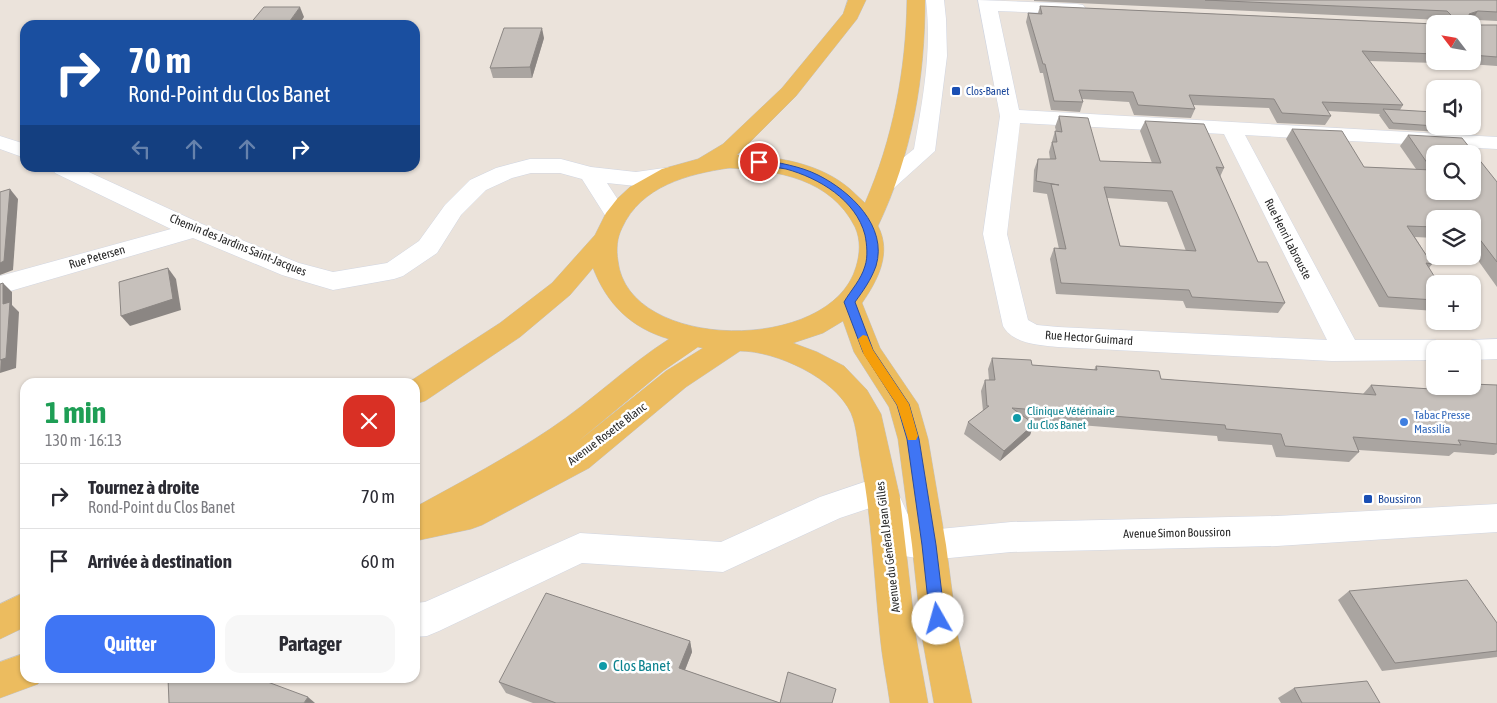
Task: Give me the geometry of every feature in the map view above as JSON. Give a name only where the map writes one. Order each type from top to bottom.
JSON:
[{"type":"main road","points":[[841,26],[840,12],[843,0]]},
{"type":"main road","points":[[700,165],[731,149],[789,92],[851,15],[856,0]]},
{"type":"main road","points":[[867,225],[886,183],[911,93],[917,34],[916,0]]},
{"type":"main road","points":[[420,390],[510,330],[561,289],[605,239],[616,215],[630,198],[649,185],[671,174],[700,165],[729,161],[759,162],[787,167],[814,176],[837,189],[855,206],[867,225],[872,244],[871,264],[863,283],[849,302],[823,321],[790,335],[742,342],[693,337],[659,325],[632,308],[614,286],[605,263],[605,239]]},
{"type":"main road","points":[[849,302],[868,352],[903,404],[913,439],[929,545],[940,637],[952,703]]},
{"type":"main road","name":"Avenue Rosette Blanc","points":[[420,521],[482,488],[562,438],[653,363],[693,337]]},
{"type":"main road","name":"Avenue Rosette Blanc","points":[[420,523],[471,515],[578,459],[676,379],[742,342]]},
{"type":"main road","name":"Avenue du Général Jean Gilles","points":[[742,342],[808,358],[844,380],[860,401],[866,414],[883,494],[898,636],[909,703]]},
{"type":"main road","points":[[0,622],[20,612]]},
{"type":"main road","points":[[0,680],[20,673]]},
{"type":"street","points":[[886,183],[924,151],[935,84],[938,18],[935,0]]},
{"type":"street","points":[[987,3],[1097,10]]},
{"type":"street","name":"Rue Hector Guimard","points":[[987,3],[1010,116],[995,234],[1016,326],[1033,334],[1058,337],[1332,351],[1426,350]]},
{"type":"street","points":[[1010,116],[1490,143],[1497,159]]},
{"type":"street","name":"Rue Henri Labrouste","points":[[1231,128],[1346,350]]},
{"type":"street","points":[[0,142],[20,149]]},
{"type":"street","name":"Chemin des Jardins Saint-Jacques","points":[[71,172],[194,230],[291,269],[333,281],[394,270],[428,248],[454,210],[478,185],[504,172],[530,166],[562,166],[590,174],[636,179],[671,174]]},
{"type":"street","points":[[590,174],[616,215]]},
{"type":"street","name":"Rue Petersen","points":[[0,285],[194,230]]},
{"type":"street","points":[[1481,350],[1497,349]]},
{"type":"street","points":[[420,620],[427,619],[580,548],[723,557],[831,507],[883,494]]},
{"type":"street","name":"Avenue Simon Boussiron","points":[[883,494],[904,541],[929,545],[1011,536],[1277,531],[1497,518]]},
{"type":"building","points":[[1205,0],[1497,0],[1497,12],[1478,11],[1469,15],[1451,15],[1447,11]]},
{"type":"building","points":[[1040,6],[1426,24],[1426,54],[1362,51],[1403,105],[1322,102],[1331,116],[1282,113],[1274,99],[1189,95],[1195,109],[1138,105],[1133,92],[1079,90],[1083,102],[1054,101],[1045,64],[1043,64],[1028,13],[1042,14]]},
{"type":"building","points":[[264,7],[300,7],[291,20],[253,20]]},
{"type":"building","points":[[1481,25],[1497,25],[1497,57],[1481,56]]},
{"type":"building","points":[[504,28],[542,28],[530,67],[490,68]]},
{"type":"building","points":[[1383,109],[1426,112],[1426,125],[1393,123]]},
{"type":"building","points":[[1059,116],[1088,118],[1100,161],[1161,163],[1145,121],[1204,124],[1224,168],[1216,167],[1258,262],[1267,262],[1285,303],[1192,297],[1189,290],[1061,283],[1054,248],[1066,249],[1051,184],[1059,185],[1036,181],[1038,159],[1056,159],[1052,142],[1057,142],[1055,131],[1062,132]],"holes":[[[1104,187],[1172,191],[1196,251],[1120,246]]]},
{"type":"building","points":[[1292,129],[1342,131],[1364,167],[1426,170],[1426,200],[1481,200],[1481,162],[1497,182],[1497,262],[1481,241],[1481,210],[1426,210],[1426,227],[1407,226],[1426,255],[1426,265],[1433,275],[1426,275],[1426,299],[1388,297]]},
{"type":"building","points":[[1408,135],[1462,138],[1468,145],[1426,145],[1426,161]]},
{"type":"building","points":[[10,189],[4,261],[0,263],[0,192]]},
{"type":"building","points":[[168,268],[173,299],[121,316],[119,282]]},
{"type":"building","points":[[3,283],[3,304],[10,302],[6,358],[0,360],[0,284]]},
{"type":"building","points":[[992,358],[1031,360],[1032,365],[1097,370],[1096,366],[1159,371],[1161,379],[1376,395],[1371,385],[1426,389],[1426,395],[1481,395],[1481,384],[1497,385],[1497,444],[1458,440],[1461,445],[1353,437],[1359,452],[1285,446],[1281,434],[1226,429],[1225,425],[1012,408],[1034,424],[1004,451],[968,422],[989,406],[987,406],[985,380],[995,380]]},
{"type":"building","points":[[1467,580],[1497,623],[1497,651],[1395,663],[1349,591]]},
{"type":"building","name":"Clos Banet","points":[[546,593],[690,641],[679,668],[780,703],[556,703],[499,682]]},
{"type":"building","points":[[788,672],[836,689],[832,703],[780,703]]},
{"type":"building","points":[[1367,681],[1380,703],[1302,703],[1294,688]]},
{"type":"building","points":[[168,683],[270,683],[308,697],[304,703],[169,703]]},
{"type":"slow traffic","points":[[863,339],[868,352],[892,384],[903,404],[912,436]]},
{"type":"place","name":"Clos-Banet","points":[[956,91]]},
{"type":"place","name":"Clinique Vétérinaire du Clos Banet","points":[[1017,418]]},
{"type":"place","name":"Tabac Presse Massilia","points":[[1404,422]]},
{"type":"place","name":"Boussiron","points":[[1368,499]]},
{"type":"place","name":"Clos Banet","points":[[603,666]]},
{"type":"route","points":[[759,162],[787,167],[814,176],[837,189],[855,206],[867,225],[872,244],[871,264],[863,283],[849,302],[868,352],[892,384],[903,404],[913,439],[938,619]]}]
